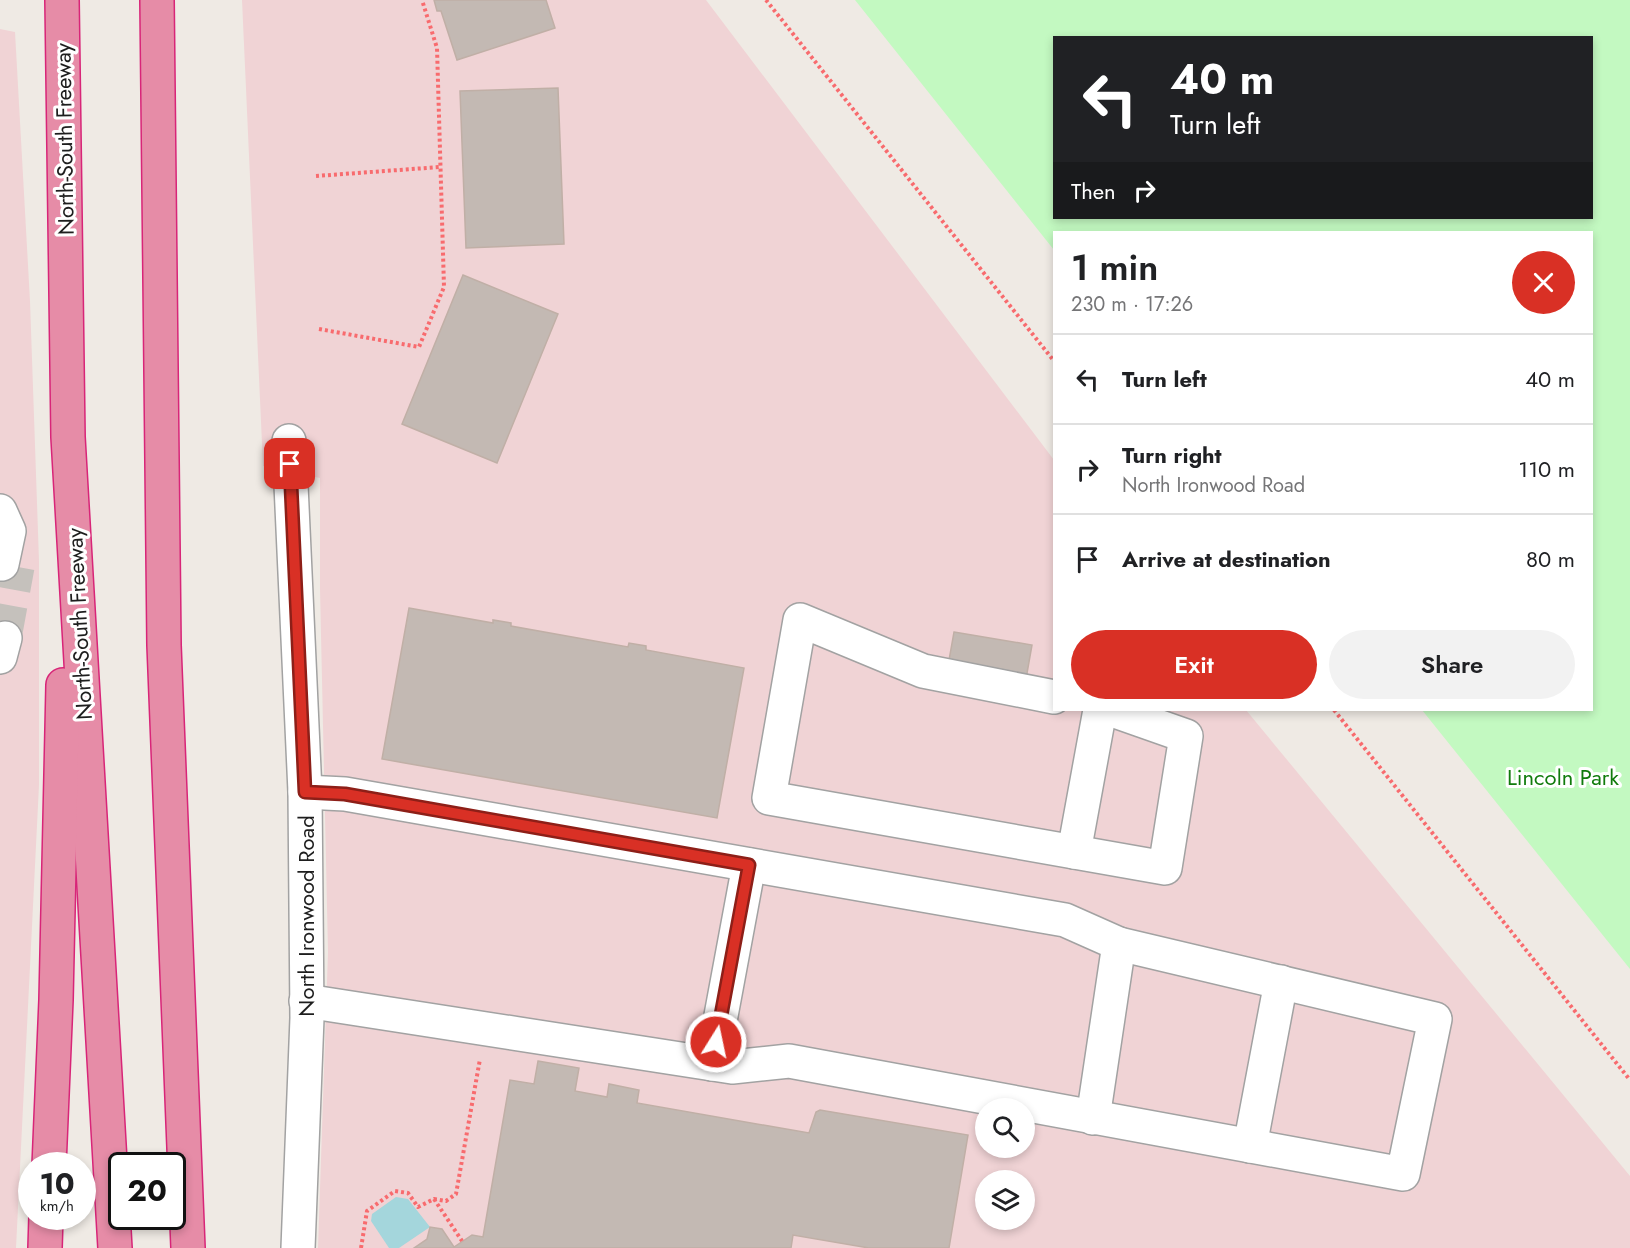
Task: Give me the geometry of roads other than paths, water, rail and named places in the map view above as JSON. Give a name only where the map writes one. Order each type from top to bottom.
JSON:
[{"type":"highway","name":"North-South Freeway","points":[[62,0],[68,437],[115,1248]]},
{"type":"highway","points":[[157,0],[164,645],[188,1248]]},
{"type":"highway","points":[[50,1152],[56,1000],[68,437]]},
{"type":"highway","points":[[45,1248],[46,1230]]},
{"type":"street","name":"North Ironwood Road","points":[[289,441],[305,792],[306,1000],[298,1248]]},
{"type":"street","points":[[4,521],[16,551],[10,565]]},
{"type":"street","points":[[1053,696],[923,671],[800,620],[769,798],[1165,868],[1186,736],[1115,711]]},
{"type":"street","points":[[1074,852],[1100,711]]},
{"type":"street","points":[[305,792],[345,794],[1065,920],[1119,944],[1435,1018],[1403,1174],[789,1061],[732,1067],[306,1000]]},
{"type":"street","points":[[712,1064],[749,865]]},
{"type":"street","points":[[1093,1118],[1119,944]]},
{"type":"street","points":[[1250,1146],[1281,982]]},
{"type":"water","points":[[396,1197],[408,1199],[430,1227],[399,1248],[389,1248],[371,1221],[372,1214]]},
{"type":"tunnel","points":[[5,638],[18,567]]},
{"type":"park label","name":"Lincoln Park","points":[[1563,777]]}]
